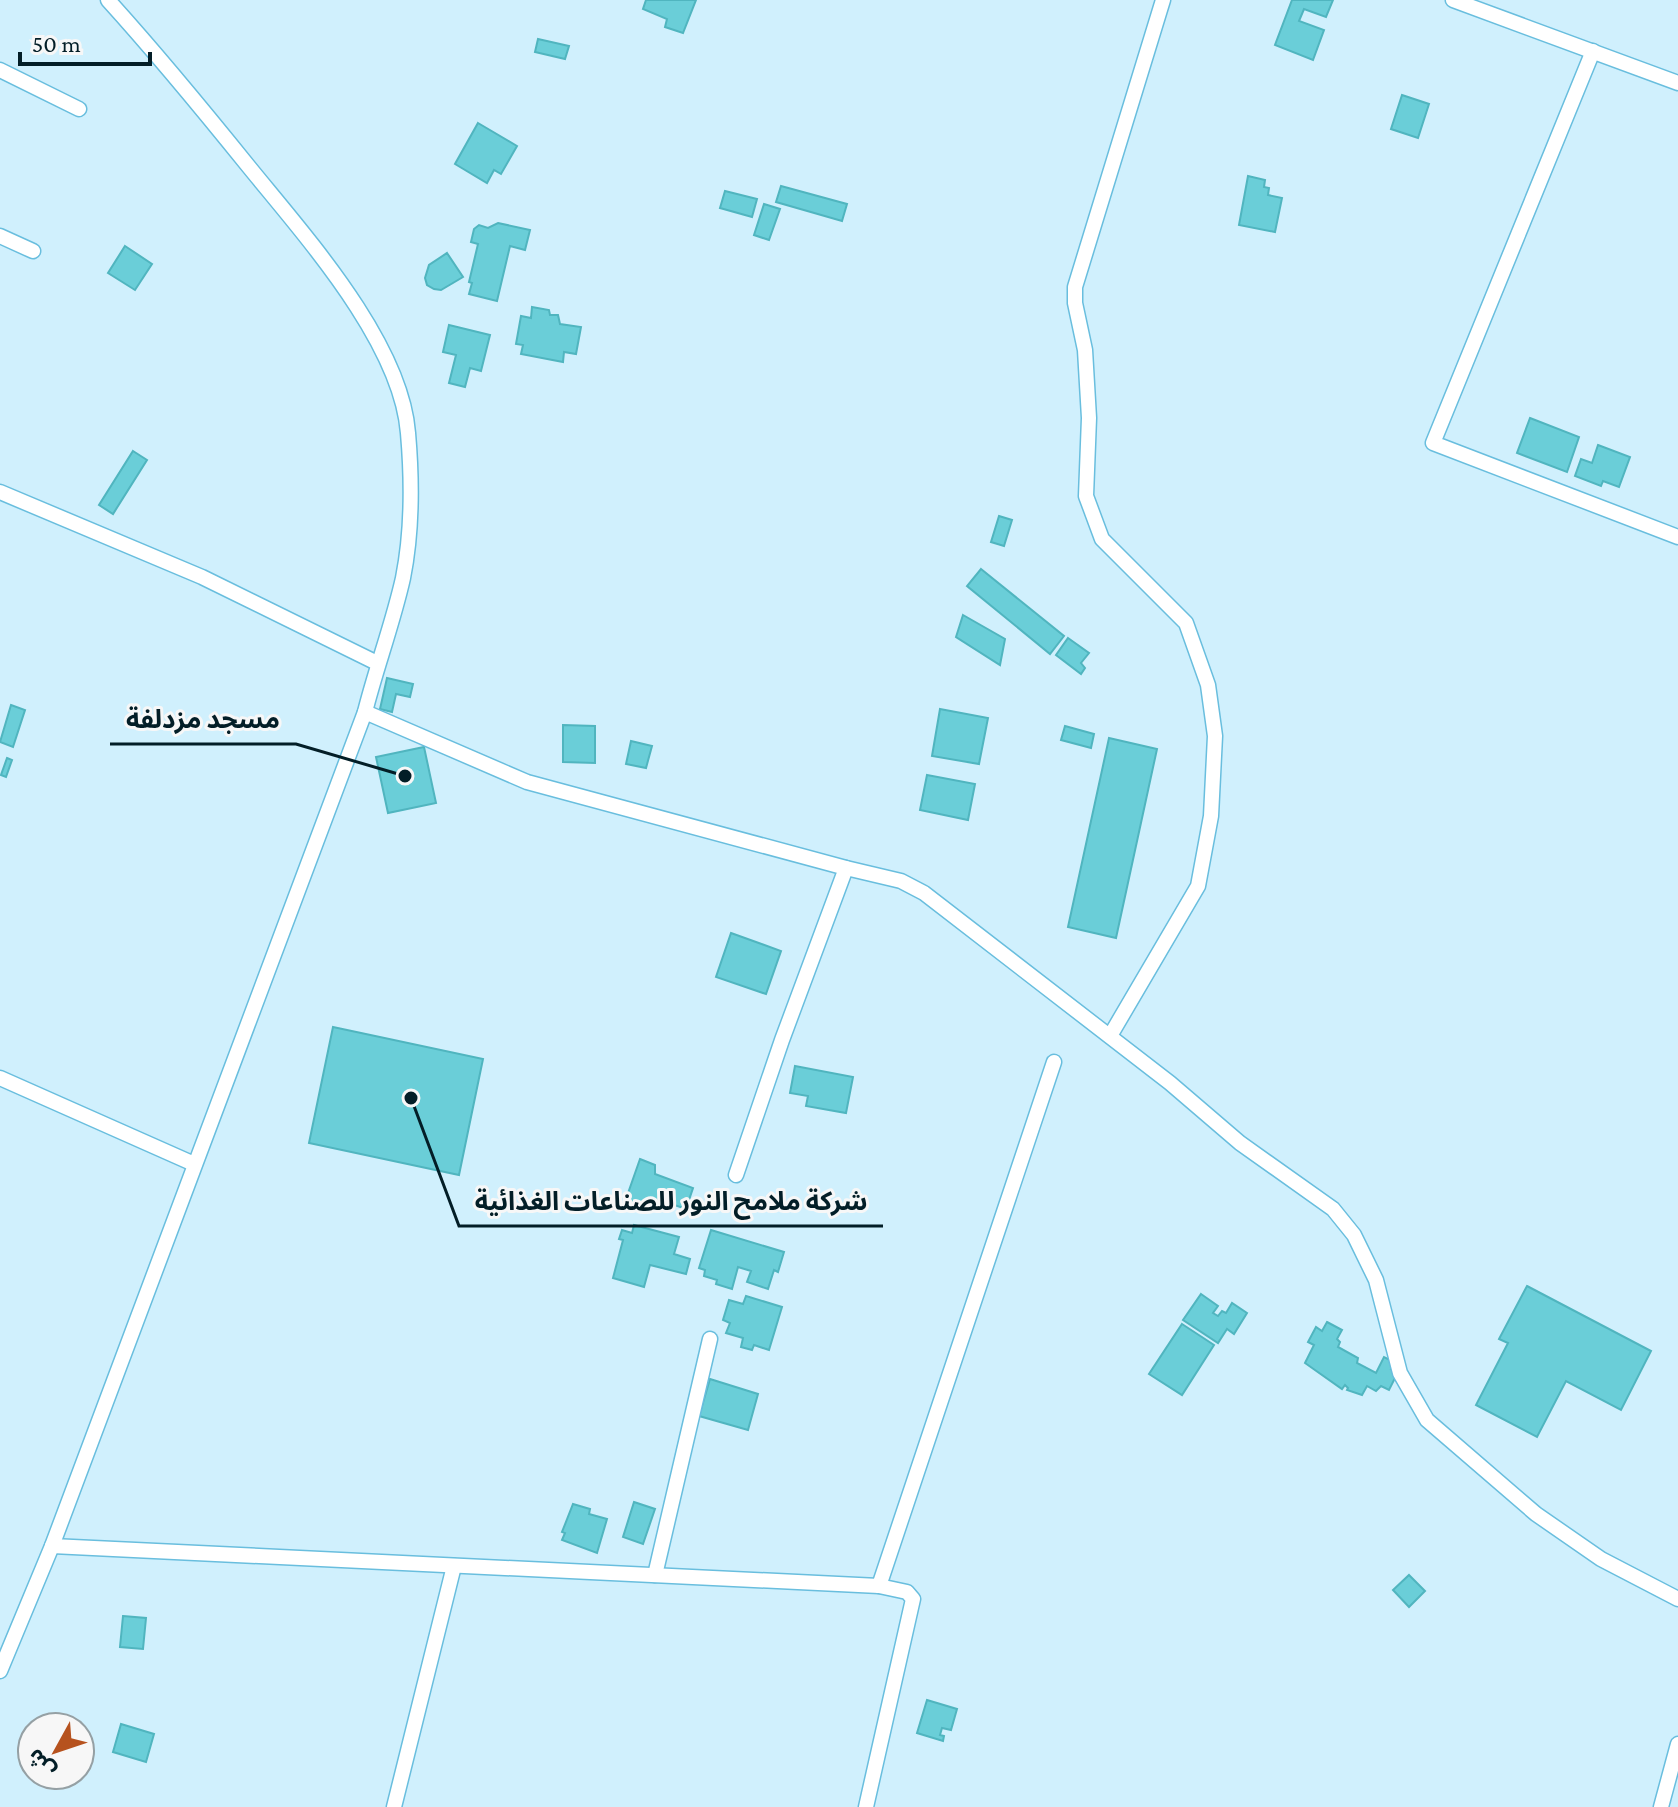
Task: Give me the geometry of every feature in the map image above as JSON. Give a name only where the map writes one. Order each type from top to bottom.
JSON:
[{"type":"street","points":[[0,1671],[52,1546],[365,712],[403,578],[408,532],[408,430],[396,380],[379,344],[355,304],[302,234],[162,60],[108,0]]},
{"type":"street","points":[[1110,1036],[1198,886],[1211,816],[1214,749],[1208,685],[1186,623],[1102,539],[1086,496],[1089,418],[1085,350],[1075,303],[1075,287],[1163,0]]},
{"type":"street","points":[[1453,0],[1678,83]]},
{"type":"street","points":[[1593,51],[1433,443],[1678,537]]},
{"type":"street","points":[[0,70],[79,109]]},
{"type":"street","points":[[0,236],[33,251]]},
{"type":"street","points":[[0,492],[202,577],[377,663]]},
{"type":"street","points":[[365,712],[527,782],[901,881],[924,893],[1110,1036],[1240,1143],[1333,1209],[1354,1235],[1376,1280],[1400,1373],[1427,1420],[1536,1514],[1601,1559],[1678,1599]]},
{"type":"street","points":[[736,1175],[846,868]]},
{"type":"street","points":[[879,1586],[1054,1062]]},
{"type":"street","points":[[0,1078],[194,1164]]},
{"type":"street","points":[[655,1575],[710,1339]]},
{"type":"street","points":[[52,1546],[879,1586],[907,1592],[913,1599],[866,1807]]},
{"type":"street","points":[[394,1807],[454,1566]]},
{"type":"street","points":[[1661,1807],[1678,1744]]},
{"type":"building","points":[[646,0],[696,0],[683,33],[665,27],[667,19],[643,9]]},
{"type":"building","points":[[1292,0],[1333,0],[1326,17],[1304,9],[1299,21],[1324,30],[1313,60],[1275,45]]},
{"type":"building","points":[[538,39],[569,46],[565,59],[535,52]]},
{"type":"building","points":[[1402,95],[1429,104],[1418,138],[1391,129]]},
{"type":"building","points":[[478,123],[517,146],[501,174],[494,170],[487,183],[455,164]]},
{"type":"building","points":[[1248,176],[1265,180],[1268,195],[1282,198],[1275,232],[1239,225]]},
{"type":"building","points":[[781,186],[847,204],[842,221],[776,202]]},
{"type":"building","points":[[725,191],[757,199],[752,217],[720,208]]},
{"type":"building","points":[[764,204],[780,209],[769,240],[754,235]]},
{"type":"building","points":[[498,223],[530,230],[525,250],[510,246],[497,301],[469,294],[472,283],[469,282],[478,244],[471,242],[474,229],[479,225],[488,228]]},
{"type":"building","points":[[125,246],[152,264],[135,290],[108,273]]},
{"type":"building","points":[[447,253],[463,277],[441,290],[434,289],[427,285],[425,278],[429,265]]},
{"type":"building","points":[[532,307],[558,315],[560,324],[581,327],[576,354],[564,352],[563,362],[521,354],[523,345],[516,344],[521,316],[531,318]]},
{"type":"building","points":[[449,325],[490,335],[481,371],[470,368],[465,387],[449,383],[456,355],[443,352]]},
{"type":"building","points":[[1530,418],[1579,437],[1567,472],[1517,453]]},
{"type":"building","points":[[1598,445],[1630,457],[1619,487],[1603,481],[1601,486],[1575,476],[1581,459],[1592,463]]},
{"type":"building","points":[[133,451],[147,460],[113,514],[99,505]]},
{"type":"building","points":[[999,516],[1012,520],[1004,546],[991,542]]},
{"type":"building","points":[[981,569],[1064,636],[1050,654],[967,586]]},
{"type":"building","points":[[963,615],[1005,639],[1000,665],[956,637]]},
{"type":"building","points":[[1068,638],[1089,653],[1081,663],[1085,668],[1081,674],[1056,655]]},
{"type":"building","points":[[387,678],[413,684],[410,697],[396,694],[392,712],[380,709]]},
{"type":"building","points":[[11,705],[25,710],[13,747],[0,742]]},
{"type":"building","points":[[940,709],[988,718],[979,764],[932,756]]},
{"type":"building","points":[[563,725],[595,726],[595,763],[563,762]]},
{"type":"building","points":[[1065,726],[1094,734],[1091,748],[1061,740]]},
{"type":"building","points":[[1109,738],[1157,749],[1116,938],[1068,927]]},
{"type":"building","points":[[631,741],[652,746],[646,768],[626,764]]},
{"type":"building","points":[[424,747],[436,803],[388,813],[376,757]]},
{"type":"building","points":[[7,758],[12,760],[6,777],[1,775]]},
{"type":"building","points":[[927,775],[975,784],[968,820],[920,810]]},
{"type":"building","points":[[731,933],[781,951],[766,994],[716,977]]},
{"type":"building","points":[[333,1027],[483,1059],[459,1175],[309,1143]]},
{"type":"building","points":[[795,1066],[853,1077],[846,1113],[806,1106],[808,1096],[790,1093]]},
{"type":"building","points":[[640,1159],[655,1165],[655,1174],[693,1188],[686,1209],[663,1201],[660,1211],[626,1199]]},
{"type":"building","points":[[634,1225],[679,1237],[674,1254],[690,1259],[686,1274],[650,1265],[644,1287],[613,1278],[623,1240],[619,1239],[622,1230],[632,1233]]},
{"type":"building","points":[[711,1230],[784,1252],[778,1272],[774,1270],[768,1289],[747,1282],[751,1271],[738,1267],[732,1289],[704,1276],[705,1270],[699,1268]]},
{"type":"building","points":[[1527,1286],[1651,1351],[1621,1410],[1566,1381],[1537,1437],[1476,1405],[1508,1343],[1499,1339]]},
{"type":"building","points":[[1201,1294],[1218,1306],[1213,1313],[1218,1316],[1222,1311],[1226,1313],[1232,1303],[1247,1313],[1234,1334],[1227,1329],[1218,1343],[1183,1320]]},
{"type":"building","points":[[746,1296],[782,1307],[769,1350],[754,1345],[752,1350],[741,1347],[743,1338],[726,1333],[730,1323],[723,1320],[729,1300],[743,1304]]},
{"type":"building","points":[[1327,1322],[1342,1330],[1337,1339],[1340,1342],[1338,1347],[1358,1358],[1357,1363],[1376,1373],[1384,1357],[1394,1362],[1391,1369],[1398,1372],[1389,1390],[1381,1386],[1376,1391],[1367,1386],[1362,1395],[1347,1390],[1345,1385],[1342,1389],[1305,1363],[1314,1345],[1308,1342],[1316,1327],[1322,1331]]},
{"type":"building","points":[[1182,1324],[1214,1345],[1182,1395],[1149,1374]]},
{"type":"building","points":[[710,1379],[758,1394],[748,1430],[699,1416]]},
{"type":"building","points":[[634,1502],[655,1509],[643,1544],[623,1537]]},
{"type":"building","points":[[573,1504],[590,1509],[589,1514],[607,1519],[597,1553],[562,1540]]},
{"type":"building","points":[[1409,1575],[1425,1591],[1409,1607],[1393,1590]]},
{"type":"building","points":[[123,1616],[146,1618],[143,1649],[120,1647]]},
{"type":"building","points":[[927,1700],[957,1709],[951,1730],[942,1728],[940,1735],[944,1736],[943,1741],[917,1733]]},
{"type":"building","points":[[121,1724],[154,1734],[146,1762],[113,1752]]},
{"type":"place","name":"مسجد مزدلفة","points":[[405,776]]},
{"type":"place","name":"شركة ملامح النور للصناعات الغذائية","points":[[411,1098]]}]
